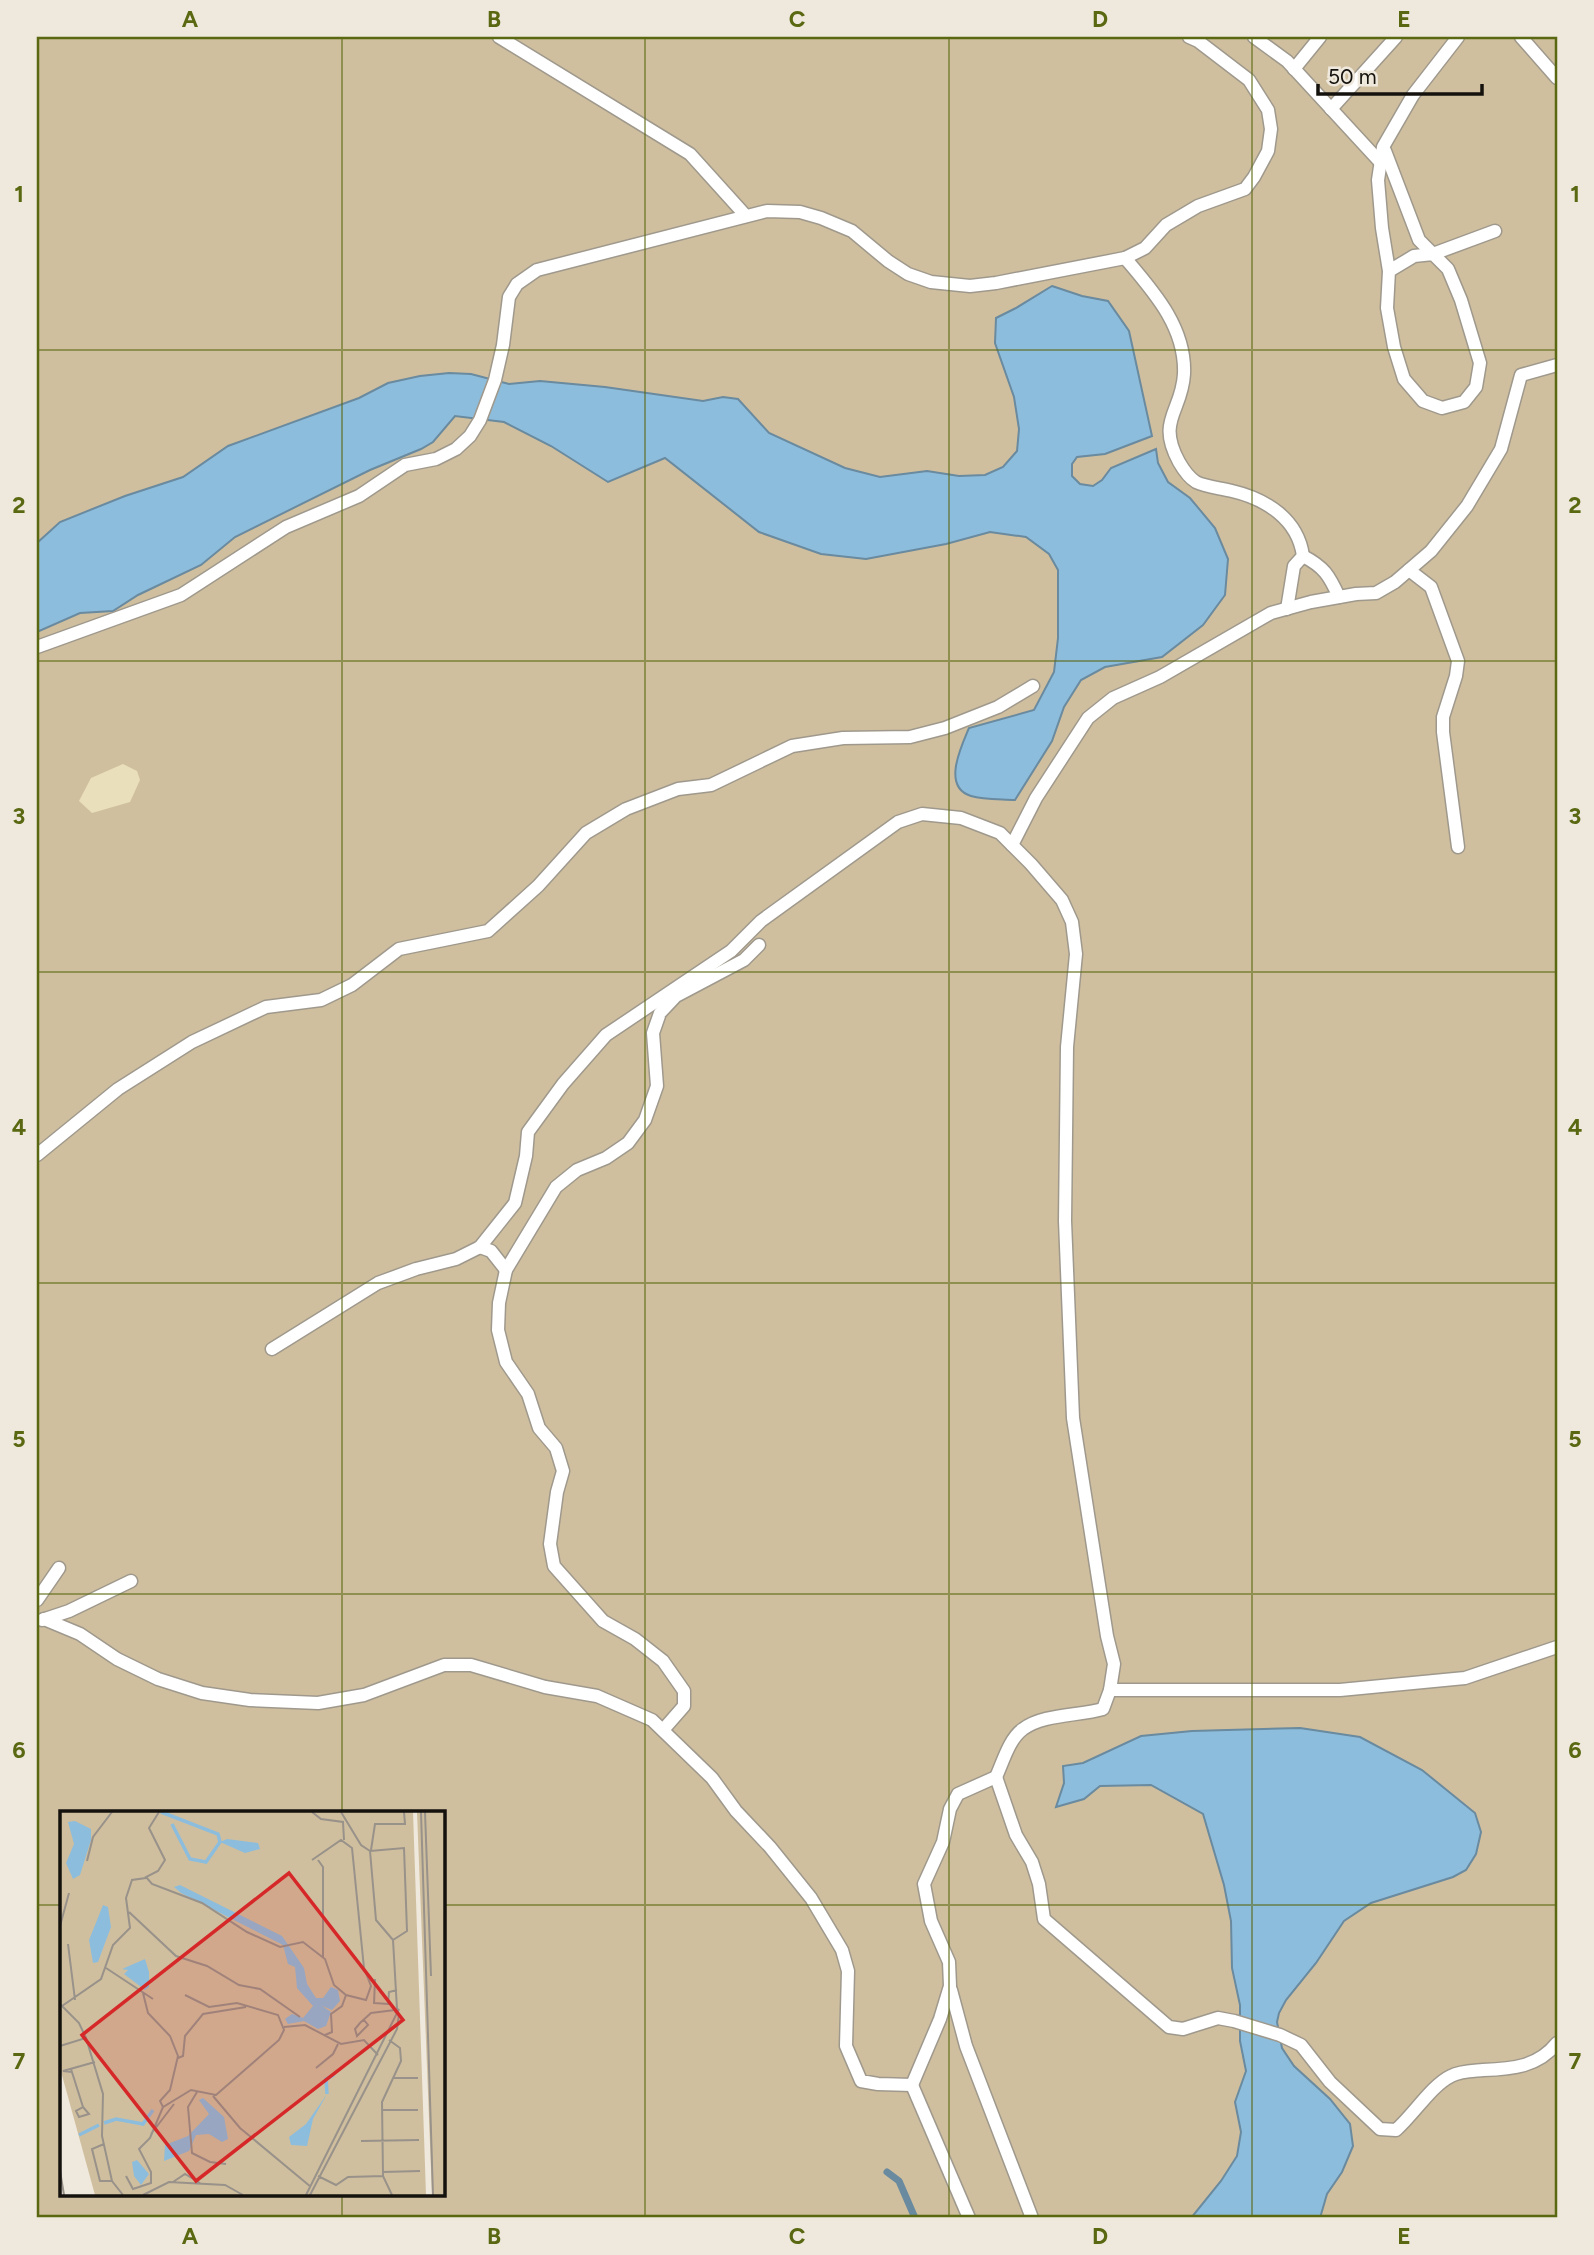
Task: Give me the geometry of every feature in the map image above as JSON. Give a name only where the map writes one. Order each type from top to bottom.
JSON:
[{"type":"lane","points":[[499,37],[690,154],[746,216]]},
{"type":"lane","points":[[37,647],[181,595],[285,527],[359,496],[405,465],[436,459],[456,449],[470,436],[480,420],[495,380],[509,297],[517,284],[537,270],[767,211],[800,212],[821,218],[852,231],[908,274],[931,282],[970,286],[996,284],[1125,258],[1145,248],[1166,225],[1198,206],[1245,189],[1268,150],[1271,129],[1268,110],[1249,80],[1189,37]]},
{"type":"lane","points":[[1254,37],[1294,69],[1381,163]]},
{"type":"lane","points":[[1294,69],[1321,37]]},
{"type":"lane","points":[[1331,109],[1396,37]]},
{"type":"lane","points":[[1383,147],[1419,240],[1448,269],[1461,300],[1480,363],[1476,387],[1464,402],[1442,408],[1423,401],[1404,379],[1394,347],[1387,308],[1389,271],[1378,180],[1383,147],[1413,95],[1458,37]]},
{"type":"lane","points":[[1521,37],[1557,79]]},
{"type":"lane","points":[[1389,271],[1414,256],[1433,254],[1495,231]]},
{"type":"lane","points":[[1125,258],[1162,301],[1181,344],[1184,375],[1180,395],[1170,419],[1168,438],[1178,460],[1187,475],[1197,482],[1252,498],[1282,514],[1295,531],[1303,556]]},
{"type":"lane","points":[[1012,845],[1036,798],[1088,718],[1113,698],[1160,677],[1271,613],[1339,597],[1376,593],[1395,582],[1431,551],[1467,506],[1501,449],[1521,375],[1557,365]]},
{"type":"lane","points":[[1303,556],[1317,563],[1328,575],[1339,597]]},
{"type":"lane","points":[[1287,609],[1294,566],[1303,556]]},
{"type":"lane","points":[[1409,570],[1431,587],[1458,662],[1443,717],[1458,847]]},
{"type":"lane","points":[[37,1155],[118,1089],[192,1042],[266,1007],[321,1000],[352,985],[399,949],[488,931],[538,886],[586,833],[626,809],[678,789],[711,785],[792,746],[843,738],[910,737],[945,728],[998,707],[1033,686]]},
{"type":"lane","points":[[272,1349],[378,1283],[416,1269],[456,1259],[480,1247],[515,1203],[526,1156],[528,1132],[562,1084],[606,1035],[731,951],[761,920],[898,822],[922,814],[961,818],[1000,833],[1062,900],[1072,922],[1076,954],[1067,1047],[1065,1221],[1073,1419],[1107,1636],[1114,1664],[1110,1690],[1103,1709],[1082,1715],[1054,1716],[1022,1729],[1012,1742],[996,1777],[958,1794],[950,1809],[943,1842],[924,1884],[931,1921],[949,1962],[950,1986],[966,2046],[1032,2218]]},
{"type":"lane","points":[[663,1730],[684,1706],[684,1691],[676,1677],[663,1661],[635,1639],[603,1621],[555,1566],[550,1544],[562,1472],[556,1448],[539,1428],[528,1394],[506,1362],[498,1330],[499,1303],[506,1270],[556,1187],[577,1170],[606,1158],[628,1143],[645,1120],[657,1086],[653,1033],[660,1013],[676,996],[744,960],[760,945]]},
{"type":"lane","points":[[480,1247],[491,1251],[506,1270]]},
{"type":"lane","points":[[37,1600],[59,1568]]},
{"type":"lane","points":[[40,1620],[69,1611],[131,1581]]},
{"type":"lane","points":[[40,1620],[79,1634],[117,1659],[158,1679],[202,1693],[250,1700],[318,1703],[364,1695],[444,1665],[471,1665],[545,1687],[597,1696],[652,1720],[712,1777],[736,1811],[795,1877],[842,1950],[848,1971],[846,2046],[860,2081],[912,2085]]},
{"type":"lane","points":[[1110,1690],[1354,1689],[1465,1678],[1557,1647]]},
{"type":"lane","points":[[996,1777],[1016,1835],[1032,1862],[1039,1884],[1044,1920],[1169,2027],[1183,2029],[1218,2018],[1280,2035],[1301,2045],[1330,2082],[1380,2129],[1396,2130],[1412,2116],[1440,2083],[1453,2074],[1517,2068],[1535,2063],[1557,2043]]},
{"type":"lane","points":[[950,1986],[940,2020],[912,2085],[970,2218]]},
{"type":"shaded area","points":[[37,37],[1557,37],[1557,2218],[37,2218]]},
{"type":"sand","points":[[123,764],[137,771],[140,780],[130,802],[92,813],[79,801],[91,778]]},
{"type":"water","points":[[1052,286],[1108,301],[1129,331],[1152,436],[1105,454],[1077,457],[1072,464],[1072,476],[1080,484],[1093,486],[1102,480],[1111,468],[1156,449],[1158,463],[1168,482],[1190,498],[1215,528],[1228,559],[1225,595],[1203,625],[1162,657],[1105,667],[1081,680],[1064,707],[1052,741],[1015,800],[981,798],[962,791],[957,784],[956,765],[969,728],[1034,710],[1054,672],[1058,638],[1058,570],[1049,554],[1026,537],[990,532],[946,544],[866,559],[821,554],[759,532],[665,458],[608,482],[551,446],[504,422],[455,416],[433,442],[421,449],[370,470],[235,537],[201,565],[138,595],[113,611],[80,613],[37,632],[37,543],[60,522],[183,477],[228,446],[359,398],[388,383],[420,376],[471,374],[509,384],[540,381],[703,401],[723,397],[738,399],[769,433],[845,468],[880,477],[927,471],[959,476],[985,475],[1003,467],[1017,451],[1019,429],[1014,397],[995,343],[996,318]]},
{"type":"water","points":[[1300,1728],[1360,1737],[1422,1770],[1475,1813],[1481,1832],[1476,1854],[1466,1870],[1453,1877],[1371,1903],[1344,1921],[1279,2013],[1277,2022],[1282,2048],[1294,2066],[1330,2099],[1350,2124],[1353,2146],[1342,2172],[1327,2194],[1320,2218],[1191,2218],[1237,2156],[1241,2132],[1235,2102],[1246,2071],[1240,2041],[1240,2005],[1232,1968],[1231,1921],[1224,1885],[1203,1814],[1151,1785],[1100,1786],[1084,1799],[1056,1807],[1064,1783],[1063,1766],[1083,1763],[1141,1736],[1192,1731]]},
{"type":"waterway","points":[[887,2172],[899,2181],[915,2218]]}]
